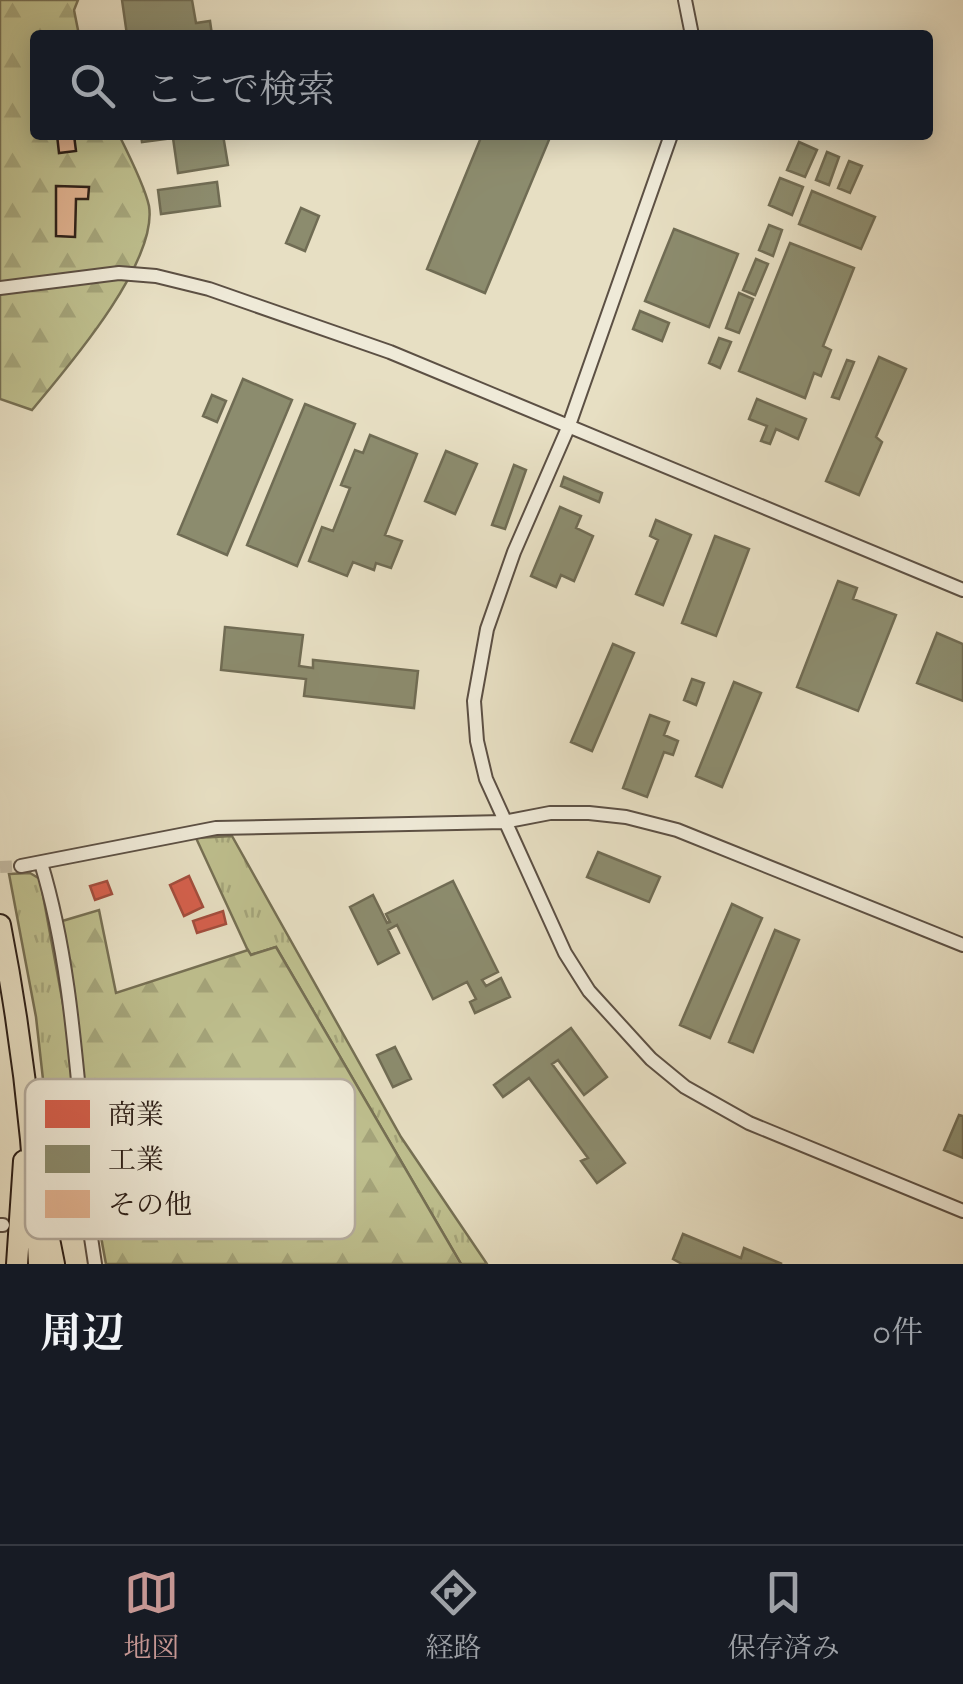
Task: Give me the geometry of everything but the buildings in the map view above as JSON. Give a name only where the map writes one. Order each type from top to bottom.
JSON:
[{"type":"highway","points":[[0,926],[16,1003],[25,1079]]},
{"type":"highway","points":[[17,1264],[25,1147]]},
{"type":"highway","points":[[37,1239],[38,1264]]},
{"type":"highway","points":[[48,1239],[54,1264]]},
{"type":"street","points":[[685,0],[691,30]]},
{"type":"street","points":[[669,140],[568,428],[514,552],[487,629],[474,700],[477,740],[486,779],[551,925],[590,991],[620,1028],[662,1068],[685,1087],[748,1123],[963,1212]]},
{"type":"street","points":[[0,288],[119,273],[156,276],[209,289],[390,352],[963,590]]},
{"type":"street","points":[[21,866],[216,828],[504,822],[550,814],[589,813],[626,817],[677,830],[963,945]]},
{"type":"street","points":[[41,864],[58,937],[77,1079]]},
{"type":"street","points":[[91,1239],[95,1264]]},
{"type":"green space","points":[[0,0],[78,0],[74,10],[78,30],[30,30],[30,140],[121,140],[149,206],[148,229],[139,256],[107,314],[32,410],[0,399]]},
{"type":"green space","points":[[232,836],[401,1137],[487,1264],[461,1264],[276,947],[250,955],[196,838]]},
{"type":"green space","points":[[30,873],[40,879],[72,1053],[72,1079],[43,1079],[36,1017],[9,874]]},
{"type":"green space","points":[[99,910],[116,993],[248,950],[251,955],[276,947],[353,1079],[78,1079],[59,922]]},
{"type":"green space","points":[[355,1082],[461,1264],[106,1264],[101,1239],[355,1239]]},
{"type":"tunnel","points":[[0,867],[21,866]]}]
